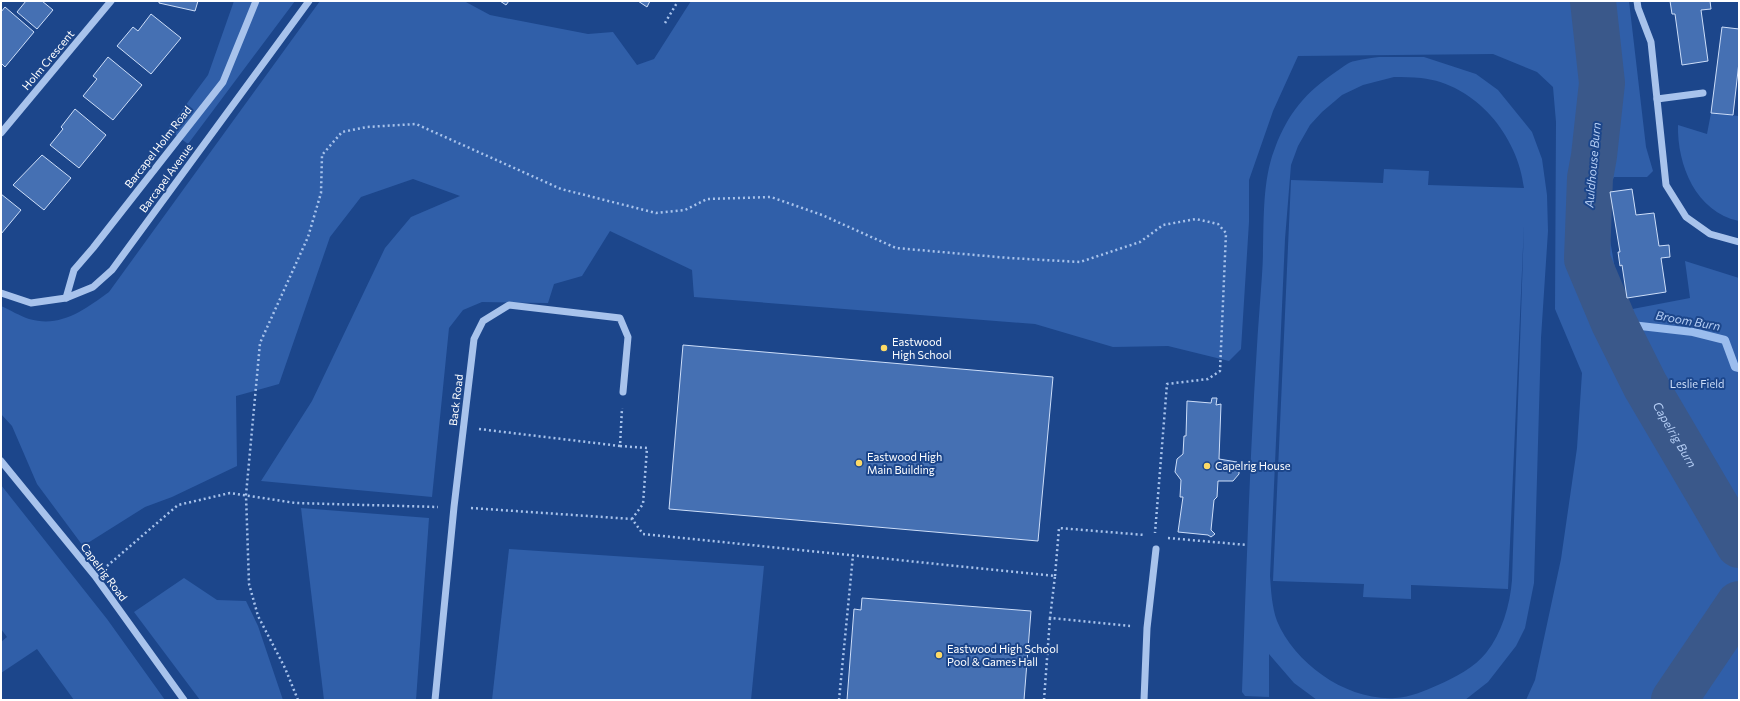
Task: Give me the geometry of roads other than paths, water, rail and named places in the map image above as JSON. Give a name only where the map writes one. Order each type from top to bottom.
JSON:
[{"type":"street","name":"Holm Crescent","points":[[1,133],[112,1]]},
{"type":"street","name":"Barcapel Holm Road","points":[[66,298],[74,270],[93,248],[223,82],[256,1]]},
{"type":"street","name":"Barcapel Avenue","points":[[1,293],[31,303],[66,298],[92,287],[112,270],[308,1]]},
{"type":"street","points":[[1637,1],[1638,8],[1651,42],[1666,185],[1686,217],[1710,234],[1739,242]]},
{"type":"street","points":[[1657,99],[1703,93]]},
{"type":"street","name":"Back Road","points":[[436,700],[454,507],[474,339],[483,321],[509,305],[620,318],[628,337],[624,392]]},
{"type":"street","name":"Capelrig Road","points":[[1,461],[95,576],[184,700]]},
{"type":"street","points":[[1144,700],[1147,628],[1156,549]]},
{"type":"waterway","name":"Auldhouse Burn","points":[[1593,1],[1602,83],[1594,156],[1590,178],[1587,259],[1614,323],[1645,385],[1739,545]]},
{"type":"waterway","name":"Broom Burn","points":[[1614,323],[1693,332],[1725,340],[1735,367],[1739,368]]},
{"type":"waterway","name":"Capelrig Burn","points":[[1674,700],[1739,604]]},
{"type":"place","name":"Eastwood High School","points":[[884,348]]},
{"type":"place","name":"Eastwood High Main Building","points":[[859,463]]},
{"type":"place","name":"Capelrig House","points":[[1207,466]]},
{"type":"place","name":"Eastwood High School Pool & Games Hall","points":[[939,655]]},
{"type":"park label","name":"Leslie Field","points":[[1697,384]]}]
